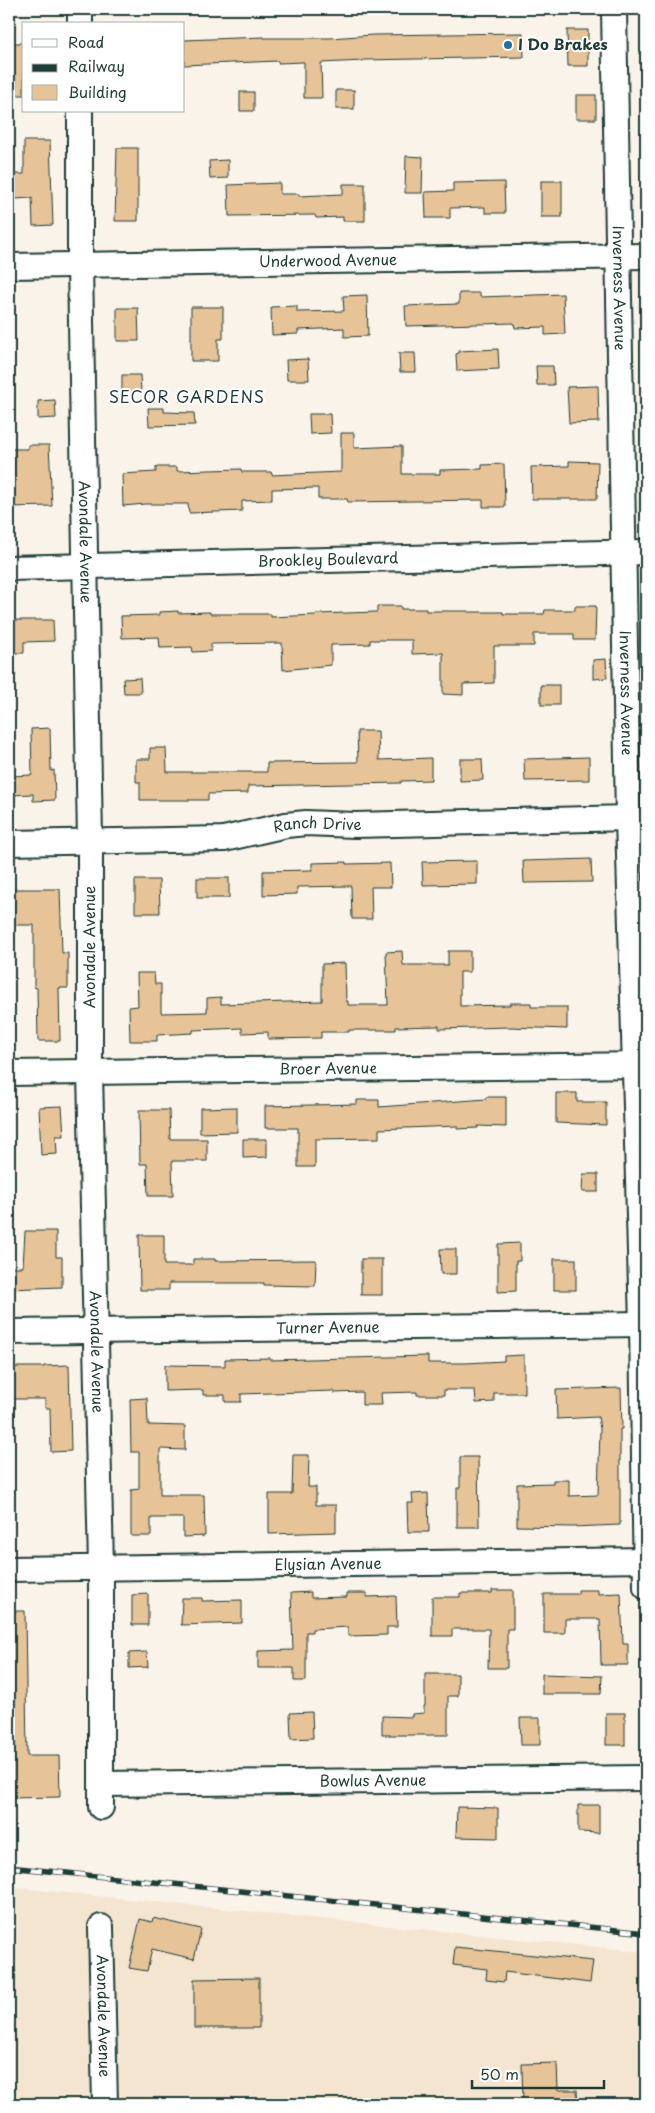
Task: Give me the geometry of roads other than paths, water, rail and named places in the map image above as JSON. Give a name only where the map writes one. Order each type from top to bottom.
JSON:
[{"type":"street","points":[[80,9],[80,22]]},
{"type":"street","name":"Inverness Avenue","points":[[614,9],[628,818],[641,1066],[646,1587]]},
{"type":"street","name":"Avondale Avenue","points":[[80,112],[80,264],[90,842],[90,1072],[101,1567],[101,1795]]},
{"type":"street","name":"Underwood Avenue","points":[[9,266],[646,256]]},
{"type":"street","name":"Brookley Boulevard","points":[[9,568],[646,552]]},
{"type":"street","name":"Ranch Drive","points":[[9,843],[224,839],[286,825],[306,823],[355,825],[628,818]]},
{"type":"street","name":"Broer Avenue","points":[[9,1073],[641,1066]]},
{"type":"street","name":"Turner Avenue","points":[[9,1332],[644,1324]]},
{"type":"street","name":"Elysian Avenue","points":[[9,1569],[646,1560]]},
{"type":"street","name":"Bowlus Avenue","points":[[101,1795],[646,1778]]},
{"type":"street","name":"Avondale Avenue","points":[[101,1927],[105,2104]]},
{"type":"railway","points":[[9,1867],[646,1933]]},
{"type":"place","name":"I Do Brakes","points":[[508,45]]},
{"type":"district","name":"SECOR GARDENS","points":[[187,397]]}]
